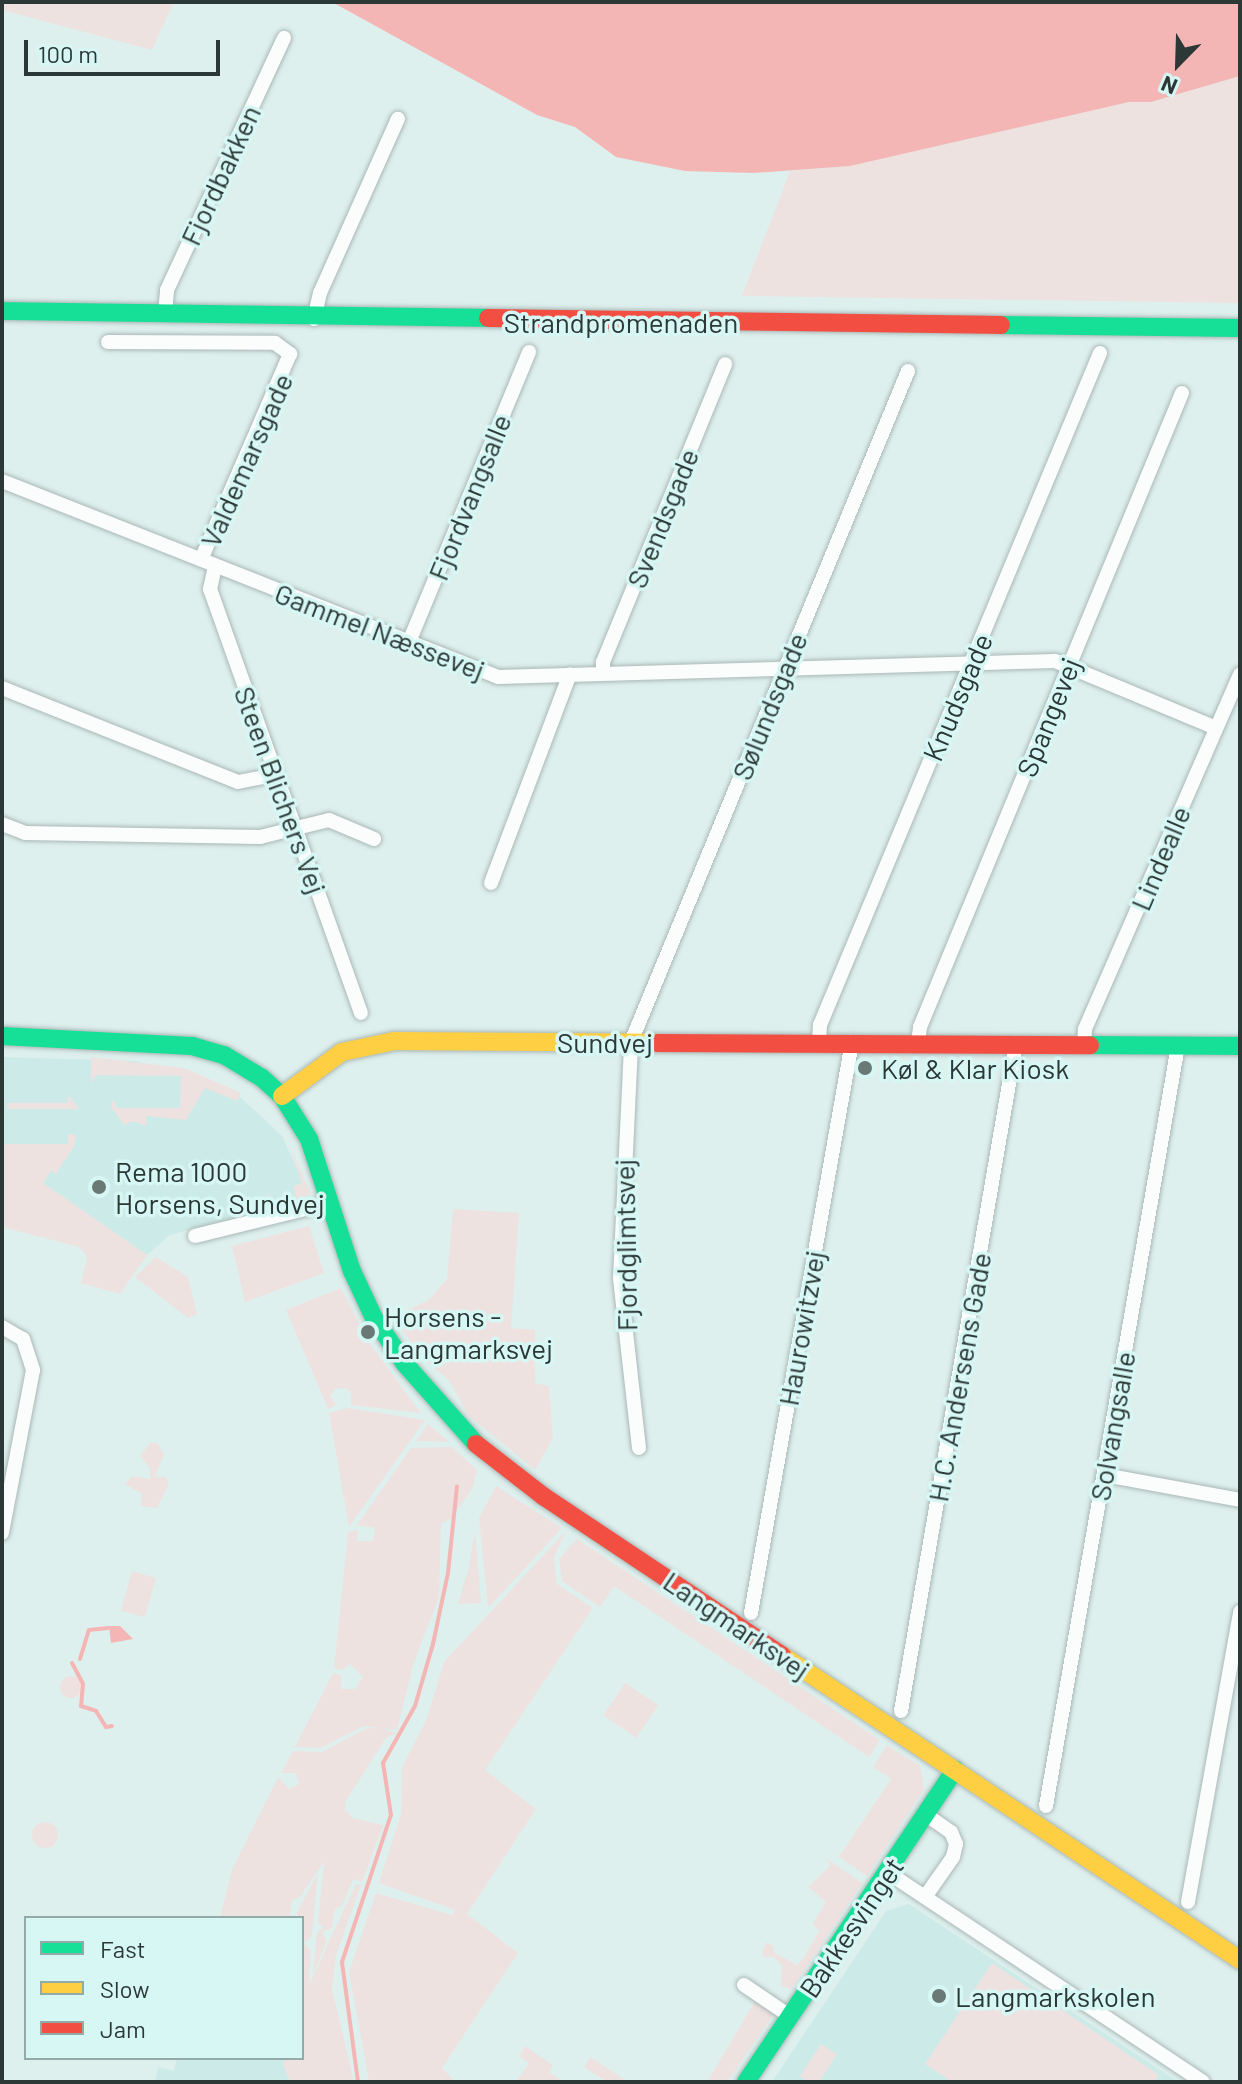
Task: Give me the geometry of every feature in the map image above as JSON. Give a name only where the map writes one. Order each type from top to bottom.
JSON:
[{"type":"street","name":"Fjordbakken","points":[[165,314],[167,290],[284,38]]},
{"type":"street","points":[[314,319],[320,293],[398,119]]},
{"type":"street","name":"Strandpromenaden","points":[[2,311],[314,319],[1240,328]]},
{"type":"street","name":"Valdemarsgade","points":[[108,342],[275,343],[290,354],[208,563]]},
{"type":"street","name":"Fjordvangsalle","points":[[409,642],[529,352]]},
{"type":"street","name":"Knudsgade","points":[[819,1043],[820,1025],[1100,353]]},
{"type":"street","name":"Svendsgade","points":[[603,673],[603,662],[725,364]]},
{"type":"street","name":"Sølundsgade","points":[[631,1042],[908,371]]},
{"type":"street","name":"Spangevej","points":[[918,1042],[920,1027],[1182,393]]},
{"type":"street","name":"Gammel Næssevej","points":[[2,481],[498,677],[1069,665]]},
{"type":"street","name":"Steen Blichers Vej","points":[[208,563],[210,589],[361,1013]]},
{"type":"street","points":[[1069,665],[1216,728]]},
{"type":"street","points":[[491,883],[570,674]]},
{"type":"street","name":"Lindealle","points":[[1084,1044],[1085,1029],[1240,674]]},
{"type":"street","points":[[2,688],[238,782],[275,775]]},
{"type":"street","points":[[2,824],[25,833],[260,837],[329,820],[374,839]]},
{"type":"street","points":[[2,1036],[192,1046],[245,1066],[282,1096]]},
{"type":"street","name":"Sundvej","points":[[282,1096],[330,1058],[377,1042],[918,1042],[1240,1046]]},
{"type":"street","name":"Fjordglimtsvej","points":[[631,1042],[620,1279],[639,1448]]},
{"type":"street","name":"Haurowitzvej","points":[[751,1613],[852,1042]]},
{"type":"street","name":"H.C. Andersens Gade","points":[[901,1711],[1016,1043]]},
{"type":"street","name":"Solvangsalle","points":[[1046,1806],[1178,1046]]},
{"type":"street","name":"Langmarksvej","points":[[282,1096],[316,1155],[329,1203],[374,1318],[405,1364],[469,1438],[543,1496],[1240,1960]]},
{"type":"street","points":[[195,1236],[329,1203]]},
{"type":"street","points":[[2,1327],[29,1348],[33,1370],[2,1533]]},
{"type":"street","points":[[1104,1475],[1240,1500]]},
{"type":"street","points":[[1188,1902],[1240,1612]]},
{"type":"street","name":"Bakkesvinget","points":[[746,2082],[955,1770]]},
{"type":"street","points":[[925,1814],[951,1832],[956,1844],[925,1897]]},
{"type":"street","points":[[887,1872],[1203,2082]]},
{"type":"street","points":[[744,1985],[791,2017]]},
{"type":"shaded area","points":[[2,2],[174,2],[152,50],[2,10]]},
{"type":"shaded area","points":[[332,2],[1240,2],[1240,76],[1151,102],[1129,102],[850,166],[754,173],[685,171],[616,157],[575,127],[537,115]]},
{"type":"shaded area","points":[[1240,76],[1240,303],[742,296],[790,171],[850,166],[1129,102],[1151,102]]},
{"type":"shaded area","points":[[2,1057],[137,1061],[236,1093],[282,1136],[307,1190],[302,1199],[170,1235],[147,1255],[2,1155]]},
{"type":"shaded area","points":[[91,1057],[184,1068],[241,1093],[237,1101],[205,1088],[186,1120],[146,1116],[146,1126],[133,1121],[124,1125],[111,1107],[113,1099],[117,1108],[180,1108],[181,1076],[96,1075],[91,1083]]},
{"type":"shaded area","points":[[68,1094],[79,1109],[7,1109],[8,1103],[68,1103]]},
{"type":"shaded area","points":[[68,1134],[76,1135],[74,1146],[56,1174],[51,1171],[43,1183],[147,1255],[120,1294],[81,1283],[87,1257],[79,1247],[2,1227],[2,1144],[68,1144]]},
{"type":"shaded area","points":[[288,1141],[311,1194],[273,1206],[268,1204],[267,1189],[271,1203],[296,1196],[293,1186],[302,1183]]},
{"type":"shaded area","points":[[453,1209],[519,1213],[511,1328],[535,1330],[535,1383],[549,1386],[553,1438],[535,1470],[468,1415],[449,1380],[419,1356],[394,1316],[429,1300],[447,1279]]},
{"type":"shaded area","points":[[309,1226],[324,1273],[245,1302],[232,1246]]},
{"type":"shaded area","points":[[156,1257],[188,1277],[197,1314],[188,1318],[135,1277]]},
{"type":"shaded area","points":[[341,1288],[368,1341],[421,1413],[351,1405],[351,1392],[346,1388],[335,1389],[330,1396],[337,1405],[328,1409],[286,1310]]},
{"type":"shaded area","points":[[347,1408],[425,1420],[349,1527],[329,1413]]},
{"type":"shaded area","points":[[428,1424],[449,1442],[416,1441]]},
{"type":"shaded area","points":[[150,1443],[157,1443],[164,1454],[155,1477],[166,1477],[169,1484],[157,1508],[141,1506],[142,1494],[125,1484],[132,1476],[150,1479],[150,1468],[140,1456]]},
{"type":"shaded area","points":[[452,1447],[477,1470],[472,1489],[451,1519],[441,1523],[439,1597],[413,1665],[397,1730],[364,1726],[320,1748],[295,1747],[333,1673],[341,1675],[341,1689],[355,1689],[363,1677],[350,1664],[343,1670],[334,1668],[348,1532],[358,1530],[357,1541],[373,1541],[375,1528],[357,1525],[411,1448]]},
{"type":"shaded area","points":[[496,1486],[562,1528],[488,1608],[479,1518]]},
{"type":"shaded area","points":[[475,1531],[481,1603],[458,1604],[469,1567]]},
{"type":"shaded area","points":[[566,1531],[554,1558],[557,1584],[593,1608],[485,1770],[536,1809],[467,1914],[518,1953],[442,2068],[455,2082],[369,2082],[349,1972],[376,1893],[452,1915],[455,1910],[379,1883],[401,1814],[402,1767],[426,1721],[444,1662]]},
{"type":"shaded area","points":[[577,1539],[880,1740],[869,1757],[614,1586],[600,1607],[562,1581],[559,1559]]},
{"type":"shaded area","points":[[132,1571],[156,1578],[145,1617],[121,1610]]},
{"type":"shaded area","points":[[109,1626],[120,1626],[133,1639],[111,1643]]},
{"type":"shaded area","points":[[71,1676],[79,1679],[82,1687],[79,1695],[71,1698],[63,1695],[60,1687],[63,1679]]},
{"type":"shaded area","points":[[625,1683],[658,1705],[636,1738],[603,1715]]},
{"type":"shaded area","points":[[379,1727],[396,1733],[386,1738],[345,1802],[345,1810],[353,1818],[383,1825],[362,1882],[353,1879],[342,1906],[335,1909],[332,1928],[322,1932],[327,1941],[313,1974],[317,1933],[323,1927],[318,1922],[324,1862],[299,1898],[292,1900],[289,1916],[220,1916],[232,1870],[278,1777],[289,1789],[299,1784],[296,1773],[281,1773],[293,1751],[322,1752],[365,1729]]},
{"type":"shaded area","points":[[887,1745],[920,1766],[924,1789],[867,1876],[839,1857],[891,1779],[873,1767]]},
{"type":"shaded area","points":[[45,1822],[54,1826],[58,1835],[54,1844],[45,1848],[36,1844],[32,1835],[36,1826]]},
{"type":"shaded area","points":[[827,1859],[862,1883],[792,1989],[781,1986],[782,1966],[774,1957],[762,1957],[763,1949],[767,1942],[775,1947],[773,1952],[797,1965],[805,1956],[819,1931],[813,1923],[826,1902],[808,1887],[830,1866]]},
{"type":"shaded area","points":[[318,1873],[312,1936],[304,1943],[304,1916],[296,1914]]},
{"type":"shaded area","points":[[356,1884],[361,1885],[336,1955],[332,1989],[354,2082],[290,2082],[284,2060],[304,2060],[304,1943],[311,1951],[309,1985]]},
{"type":"shaded area","name":"Langmarkskolen","points":[[909,1904],[1178,2082],[772,2082],[886,1911]]},
{"type":"shaded area","points":[[992,1963],[1159,2075],[1154,2082],[952,2082],[925,2064]]},
{"type":"shaded area","points":[[755,2001],[774,2014],[727,2082],[707,2082]]},
{"type":"shaded area","points":[[821,2044],[837,2054],[819,2082],[808,2082],[800,2076]]},
{"type":"shaded area","points":[[525,2046],[553,2065],[549,2072],[563,2082],[516,2082],[529,2063],[519,2056]]},
{"type":"shaded area","points":[[590,2057],[628,2082],[607,2082],[584,2067]]},
{"type":"shaded area","points":[[177,2060],[285,2060],[290,2082],[155,2082],[158,2067],[174,2071]]},
{"type":"waterway","points":[[358,2082],[342,1962],[391,1815],[383,1763],[415,1706],[433,1644],[448,1573],[457,1486]]},
{"type":"waterway","points":[[80,1659],[89,1630],[108,1628]]},
{"type":"waterway","points":[[72,1663],[83,1684],[81,1706],[96,1711],[106,1727],[112,1726]]},
{"type":"traffic: fast","points":[[2,311],[488,318]]},
{"type":"traffic: fast","points":[[1001,325],[1240,328]]},
{"type":"traffic: fast","points":[[2,1036],[192,1046],[224,1055],[262,1078],[282,1096],[309,1139],[352,1271],[374,1318],[405,1364],[476,1444]]},
{"type":"traffic: fast","points":[[1090,1045],[1240,1046]]},
{"type":"traffic: fast","points":[[746,2082],[955,1770]]},
{"type":"traffic: slow","points":[[282,1096],[342,1052],[394,1041],[657,1043]]},
{"type":"traffic: slow","points":[[783,1656],[1240,1960]]},
{"type":"traffic: jam","points":[[488,318],[1001,325]]},
{"type":"traffic: jam","points":[[657,1043],[1090,1045]]},
{"type":"traffic: jam","points":[[476,1444],[543,1496],[783,1656]]},
{"type":"place","name":"Køl & Klar Kiosk","points":[[865,1068]]},
{"type":"place","name":"Rema 1000 Horsens, Sundvej","points":[[99,1187]]},
{"type":"place","name":"Horsens - Langmarksvej","points":[[368,1332]]},
{"type":"place","name":"Langmarkskolen","points":[[939,1996]]}]
